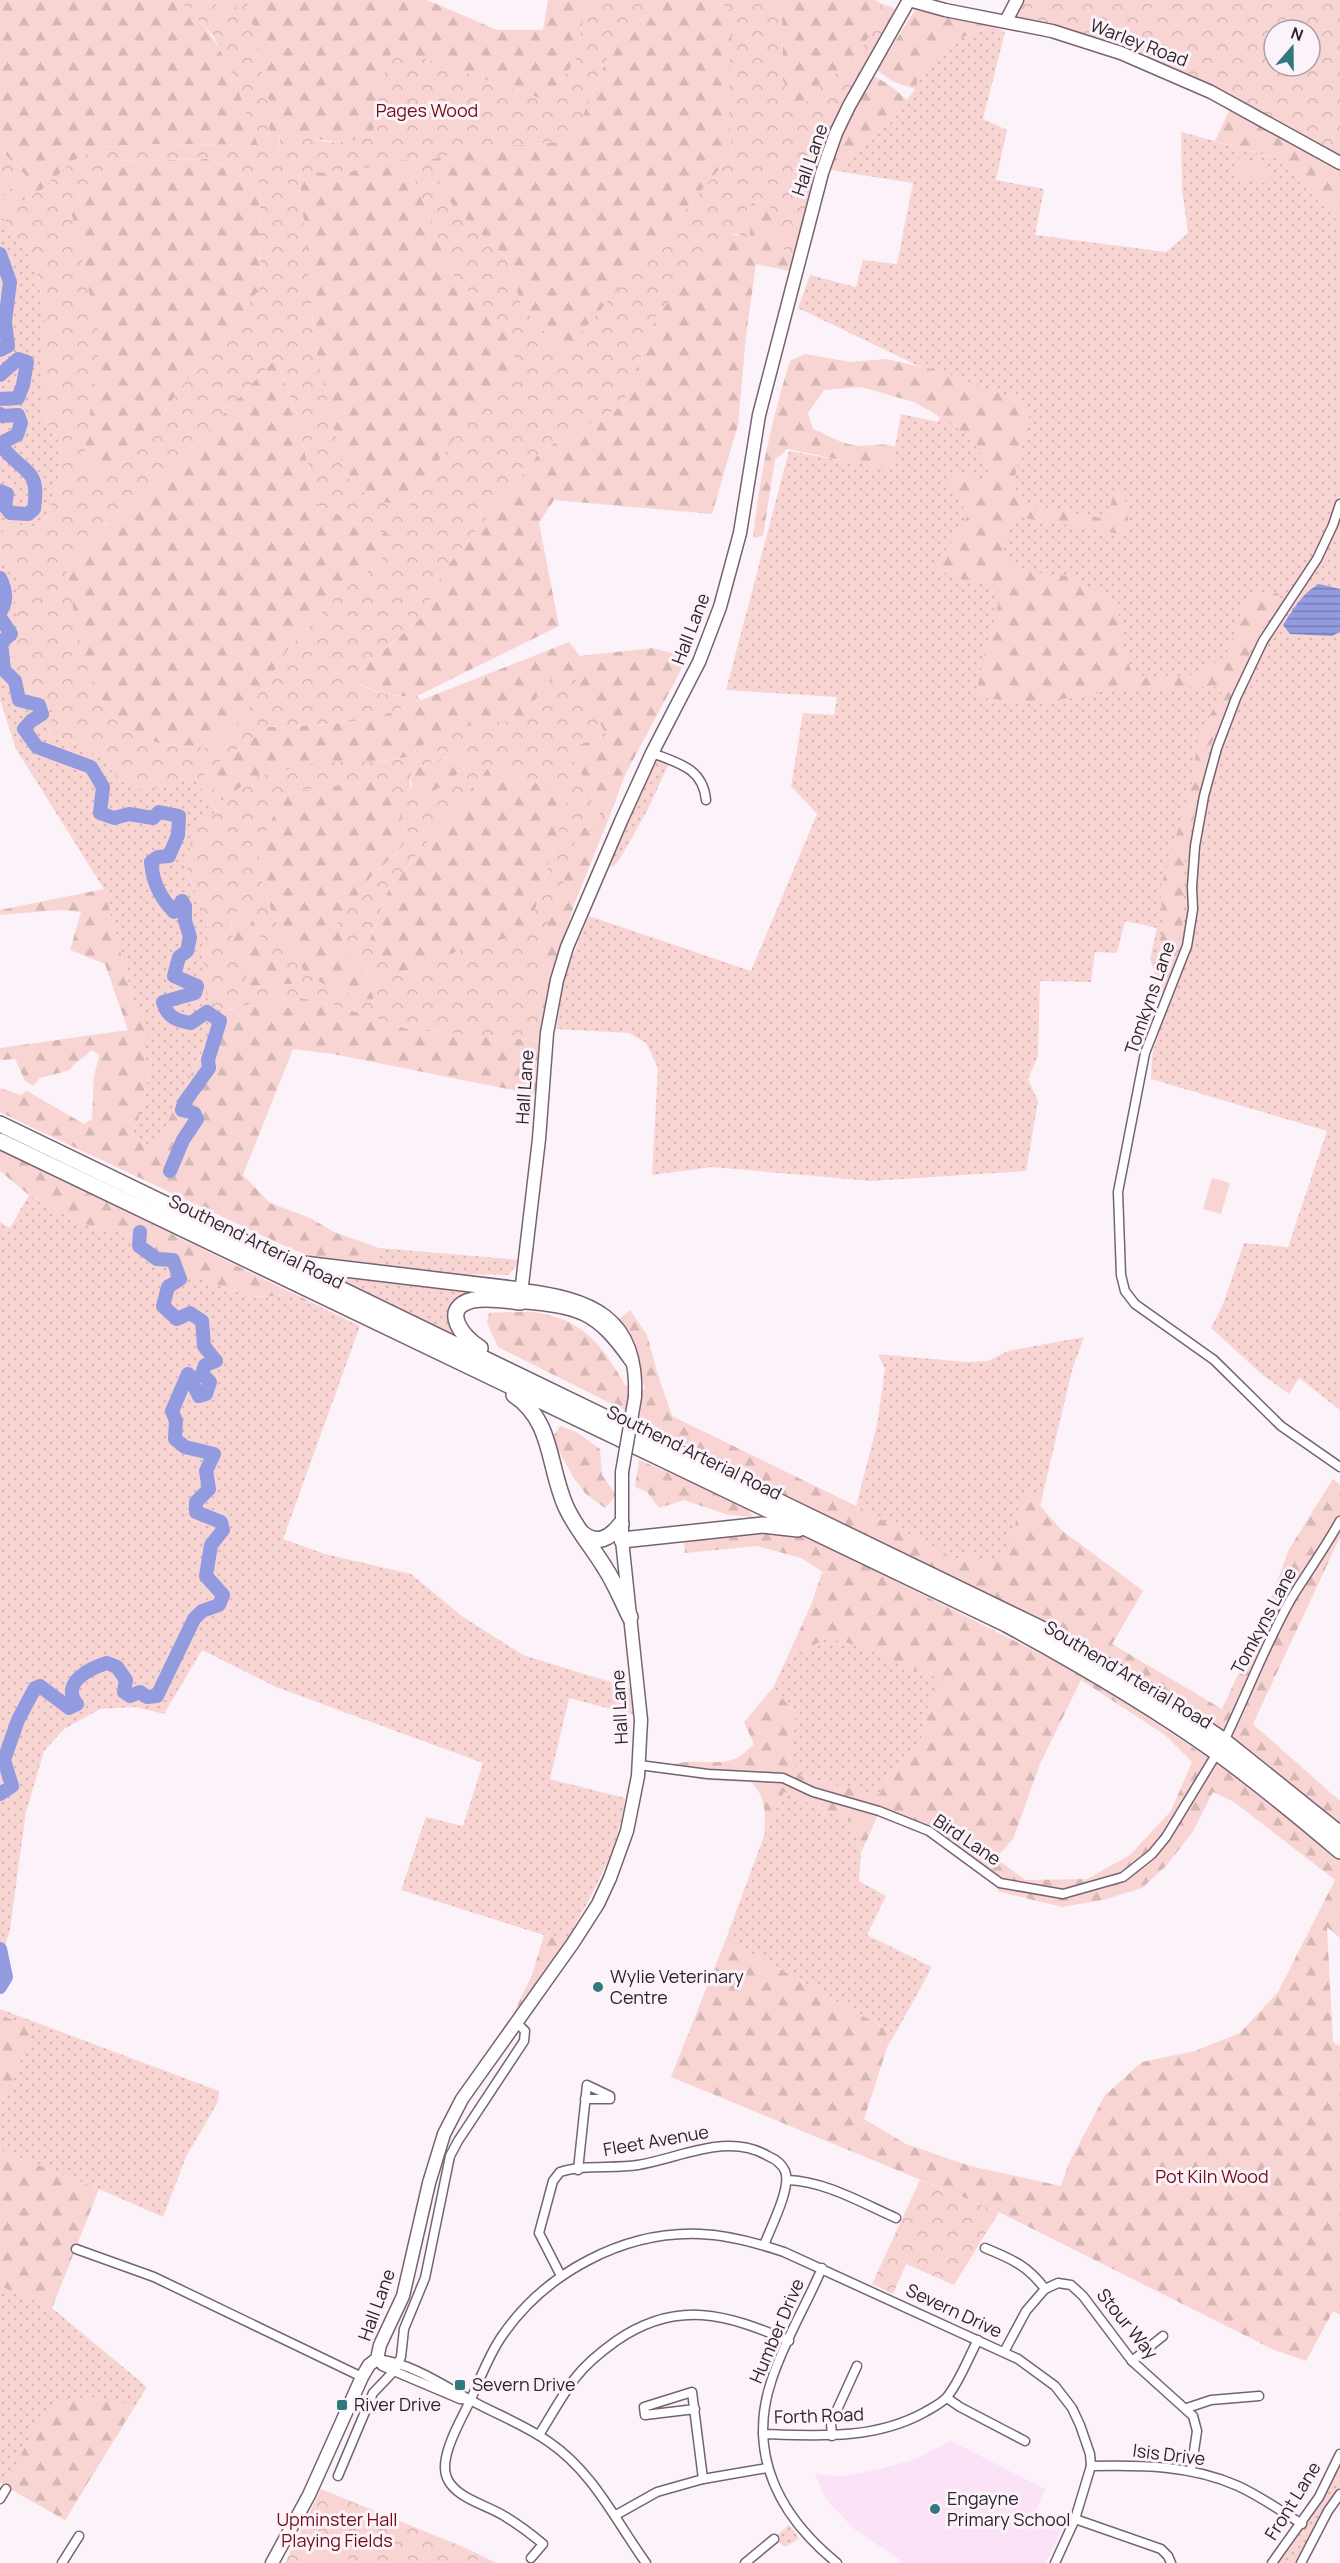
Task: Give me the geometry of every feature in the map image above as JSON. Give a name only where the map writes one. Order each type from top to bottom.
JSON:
[{"type":"highway","name":"Southend Arterial Road","points":[[0,1124],[1044,1630],[1160,1697],[1340,1851]]},
{"type":"highway","name":"Southend Arterial Road","points":[[0,1141],[1006,1624],[1221,1747],[1340,1834]]},
{"type":"highway","points":[[271,1255],[327,1268],[521,1296]]},
{"type":"highway","points":[[521,1296],[469,1301],[457,1312],[456,1324],[465,1338],[474,1345],[554,1392]]},
{"type":"highway","points":[[476,1369],[525,1402],[537,1416],[548,1444],[560,1493],[579,1530],[606,1569],[630,1617]]},
{"type":"highway","points":[[579,1530],[588,1539],[600,1540],[622,1532],[763,1525],[818,1534]]},
{"type":"street","name":"Warley Road","points":[[909,0],[945,10],[1006,21],[1082,39],[1211,92],[1340,164]]},
{"type":"street","name":"Hall Lane","points":[[272,2563],[309,2495],[362,2377],[369,2365],[376,2359],[380,2345],[403,2296],[429,2183],[444,2134],[462,2099],[573,1943],[606,1887],[627,1832],[639,1765],[641,1720],[622,1532],[622,1472],[635,1396],[628,1345],[622,1335],[602,1314],[579,1301],[542,1293],[521,1296],[553,997],[567,947],[652,753],[699,662],[729,578],[740,533],[759,415],[829,151],[858,89],[909,0]]},
{"type":"street","points":[[1006,21],[1017,0]]},
{"type":"street","name":"Tomkyns Lane","points":[[1340,504],[1317,559],[1263,641],[1236,698],[1217,748],[1204,796],[1195,846],[1193,909],[1187,946],[1145,1053],[1118,1192],[1122,1275],[1125,1291],[1135,1305],[1214,1359],[1281,1425],[1340,1467]]},
{"type":"street","points":[[652,753],[680,763],[697,774],[705,790],[706,800]]},
{"type":"street","points":[[524,1274],[530,1286],[542,1293]]},
{"type":"street","points":[[521,1296],[585,1313],[607,1330],[631,1361]]},
{"type":"street","name":"Tomkyns Lane","points":[[1221,1747],[1272,1636],[1340,1521]]},
{"type":"street","name":"Bird Lane","points":[[639,1765],[708,1774],[783,1778],[813,1792],[879,1811],[929,1831],[1000,1883],[1063,1894],[1123,1877],[1152,1854],[1172,1828],[1221,1747]]},
{"type":"street","name":"Hall Lane","points":[[396,2367],[401,2357],[404,2329],[425,2278],[450,2156],[524,2041],[525,2031],[516,2022]]},
{"type":"street","points":[[578,2170],[585,2099]]},
{"type":"street","name":"Fleet Avenue","points":[[561,2276],[541,2240],[539,2225],[556,2176],[566,2170],[638,2165],[703,2149],[729,2146],[766,2154],[781,2165],[787,2180]]},
{"type":"street","points":[[764,2245],[787,2180],[807,2182],[833,2190],[896,2218]]},
{"type":"street","name":"Severn Drive","points":[[531,2558],[543,2544],[507,2517],[453,2488],[445,2473],[445,2458],[501,2336],[525,2306],[561,2276],[622,2246],[669,2235],[714,2235],[764,2245],[822,2268],[1004,2352],[1046,2378],[1064,2397],[1080,2425],[1092,2466]]},
{"type":"street","points":[[986,2248],[1030,2270],[1045,2289],[1026,2311],[1004,2352]]},
{"type":"street","points":[[76,2249],[154,2277],[362,2377]]},
{"type":"street","name":"Humber Drive","points":[[822,2268],[769,2388],[763,2434],[771,2482],[794,2519],[837,2563]]},
{"type":"street","name":"Stour Way","points":[[1045,2289],[1058,2283],[1065,2283],[1076,2288],[1132,2361],[1187,2408]]},
{"type":"street","points":[[539,2435],[584,2367],[622,2337],[657,2319],[680,2314],[721,2317],[752,2325],[789,2341]]},
{"type":"street","points":[[1132,2361],[1163,2336]]},
{"type":"street","name":"Forth Road","points":[[763,2434],[832,2436],[866,2432],[897,2424],[924,2413],[947,2398],[978,2340]]},
{"type":"street","points":[[376,2359],[382,2366],[396,2367],[460,2399],[471,2400],[539,2435],[579,2468],[616,2515],[646,2563]]},
{"type":"street","points":[[832,2436],[831,2423],[857,2366]]},
{"type":"street","points":[[338,2476],[373,2393],[396,2367]]},
{"type":"street","points":[[695,2409],[645,2415],[644,2407],[692,2392],[695,2409],[703,2479]]},
{"type":"street","points":[[1191,2471],[1197,2431],[1193,2416],[1187,2408],[1211,2400],[1259,2396]]},
{"type":"street","points":[[947,2398],[960,2408],[1025,2441]]},
{"type":"street","name":"Front Lane","points":[[1272,2563],[1302,2524],[1319,2497],[1340,2454]]},
{"type":"street","name":"Isis Drive","points":[[1092,2466],[1140,2465],[1191,2471],[1242,2488],[1302,2524]]},
{"type":"street","points":[[1055,2563],[1075,2519],[1092,2466]]},
{"type":"street","points":[[616,2515],[657,2492],[703,2479],[767,2468]]},
{"type":"street","points":[[0,2499],[6,2489]]},
{"type":"street","points":[[1301,2563],[1340,2493]]},
{"type":"street","points":[[1075,2519],[1161,2549],[1171,2563]]},
{"type":"street","points":[[62,2563],[79,2536]]},
{"type":"street","points":[[745,2563],[774,2538]]},
{"type":"shaded area","name":"Engayne Primary School","points":[[951,2441],[1045,2489],[1032,2519],[1061,2530],[1046,2563],[905,2563],[854,2529],[825,2498],[815,2474],[841,2476],[876,2470],[916,2459]]},
{"type":"green space","points":[[0,0],[179,0],[208,31],[229,66],[258,145],[144,144],[101,147],[41,190],[8,209],[1,198],[25,175],[0,149]]},
{"type":"green space","name":"Pages Wood","points":[[179,0],[210,0],[226,13],[236,9],[236,0],[248,0],[247,11],[257,38],[263,79],[273,116],[269,126],[271,148],[278,150],[281,133],[286,132],[334,142],[355,140],[373,134],[378,95],[391,52],[399,50],[545,100],[575,62],[587,0],[667,0],[615,40],[572,141],[487,147],[428,160],[455,210],[506,257],[522,307],[564,353],[732,154],[728,97],[733,11],[714,0],[779,0],[777,7],[782,18],[783,80],[793,105],[803,105],[821,84],[855,60],[880,18],[880,3],[894,8],[896,16],[845,104],[790,271],[770,205],[761,200],[751,204],[744,215],[750,230],[750,237],[725,232],[656,317],[622,406],[541,451],[443,571],[422,617],[363,668],[356,682],[377,692],[417,696],[421,700],[373,719],[268,727],[203,773],[222,801],[253,778],[317,762],[383,761],[409,757],[445,730],[484,723],[522,720],[530,715],[541,685],[553,678],[573,674],[607,736],[577,745],[572,757],[591,792],[593,812],[609,818],[600,840],[597,830],[591,825],[579,830],[560,893],[538,948],[545,962],[538,982],[549,987],[540,1041],[407,1029],[338,1006],[301,998],[257,1002],[223,1011],[207,998],[202,954],[208,921],[187,872],[192,826],[217,811],[193,778],[156,788],[134,790],[117,777],[104,760],[80,744],[48,737],[53,711],[30,693],[9,668],[19,629],[15,599],[19,580],[0,556],[4,524],[44,527],[58,480],[61,444],[44,418],[42,372],[45,318],[36,270],[27,252],[0,214],[0,149],[25,175],[1,198],[8,209],[41,190],[74,160],[101,147],[144,144],[258,145],[235,81],[213,35]],"holes":[[[207,159],[259,183],[261,287],[228,333],[178,391],[144,444],[108,476],[83,465],[100,341],[71,211],[88,185],[116,161]],[[407,160],[451,274],[515,337],[514,382],[454,438],[408,508],[371,499],[344,473],[315,346],[299,171],[340,174]],[[276,358],[296,412],[316,503],[354,522],[395,537],[379,563],[340,593],[290,647],[239,723],[210,748],[163,745],[124,730],[100,698],[82,654],[66,570],[113,516],[174,467]],[[457,753],[465,761],[466,767],[428,793],[413,794],[410,784],[411,774],[421,766]],[[489,767],[567,794],[565,810],[528,933],[464,949],[395,975],[370,939],[389,888]],[[386,778],[408,838],[397,853],[372,875],[336,926],[353,958],[379,983],[372,1000],[318,981],[303,968],[293,954],[274,917],[261,878],[260,848],[285,793]],[[239,911],[250,914],[265,947],[294,984],[252,987],[236,952],[231,924],[232,915]]]},
{"type":"green space","points":[[210,0],[427,0],[497,30],[543,30],[548,0],[587,0],[575,62],[545,100],[399,50],[391,52],[373,134],[362,139],[341,142],[287,131],[279,139],[278,150],[270,148],[269,126],[273,116],[263,79],[257,38],[247,11],[236,9],[226,13]]},
{"type":"green space","points":[[667,0],[714,0],[734,11],[728,97],[732,154],[564,354],[522,307],[506,257],[455,210],[427,160],[487,147],[572,141],[615,40]]},
{"type":"green space","points":[[779,0],[875,0],[880,3],[880,18],[855,60],[821,84],[803,105],[793,105],[783,80],[782,18],[777,7]]},
{"type":"green space","points":[[1019,0],[1340,0],[1340,166],[1327,155],[1128,56],[1006,21]]},
{"type":"green space","points":[[915,10],[992,26],[953,41],[921,70],[915,89],[892,81],[877,70]]},
{"type":"green space","points":[[992,26],[1005,32],[983,119],[1007,130],[996,180],[1044,189],[1035,235],[1166,252],[1188,233],[1182,189],[1181,132],[1277,158],[1340,223],[1340,1410],[1299,1378],[1289,1394],[1264,1376],[1211,1328],[1223,1304],[1244,1243],[1288,1247],[1327,1131],[1151,1079],[1152,1055],[1167,1006],[1150,959],[1157,928],[1125,921],[1117,953],[1095,952],[1091,982],[1040,981],[1038,1056],[1028,1079],[1038,1101],[1026,1171],[871,1181],[712,1167],[652,1175],[658,1068],[646,1043],[629,1033],[556,1029],[566,972],[589,916],[751,971],[817,814],[791,786],[803,713],[834,715],[837,697],[726,690],[789,451],[891,469],[901,414],[938,422],[954,383],[798,308],[810,275],[856,287],[863,260],[897,264],[913,183],[842,172],[853,154],[893,120],[915,89],[921,70],[953,41]]},
{"type":"green space","points":[[873,75],[907,100],[893,120],[853,154],[842,172],[829,169],[852,111]]},
{"type":"green space","points":[[1232,104],[1340,112],[1340,223],[1277,158],[1215,141]]},
{"type":"green space","points":[[1237,158],[1272,167],[1268,184],[1232,175]]},
{"type":"green space","points":[[207,159],[259,183],[261,287],[228,333],[178,391],[144,444],[108,476],[83,465],[88,425],[71,211],[88,185],[116,161]]},
{"type":"green space","points":[[396,160],[407,160],[451,274],[515,337],[514,382],[454,438],[408,508],[371,499],[344,473],[315,346],[299,170],[340,174]]},
{"type":"green space","points":[[761,200],[770,204],[790,271],[756,264],[746,335],[738,425],[712,514],[554,500],[539,523],[559,626],[417,696],[386,694],[356,682],[363,668],[422,617],[443,571],[541,451],[622,406],[656,317],[725,231],[738,236],[750,230],[744,215],[751,204]]},
{"type":"green space","points":[[0,214],[27,252],[36,270],[45,318],[44,418],[61,444],[58,480],[44,527],[5,524],[0,555]]},
{"type":"green space","points":[[805,354],[851,362],[886,359],[940,371],[1014,399],[1030,413],[1012,489],[1021,504],[1107,519],[1115,487],[1123,489],[1129,524],[1125,535],[1019,517],[1010,526],[1002,547],[1009,565],[1030,572],[1069,576],[1109,598],[1121,619],[1122,646],[1134,678],[1191,675],[1225,658],[1248,597],[1278,593],[1282,600],[1257,636],[1210,747],[1185,862],[1183,921],[1175,962],[1162,969],[1154,961],[1164,926],[1160,889],[1192,783],[1198,738],[1222,693],[1215,687],[1113,689],[1075,698],[1024,702],[976,697],[983,660],[1000,599],[998,587],[951,576],[935,568],[968,515],[950,486],[951,475],[964,472],[984,487],[990,475],[977,444],[952,424],[914,402],[861,387],[824,390],[808,413],[813,429],[848,444],[895,447],[891,470],[787,449],[775,460],[763,536],[753,538],[763,470],[783,383],[790,361]]},
{"type":"green space","points":[[276,358],[296,412],[316,503],[354,522],[396,536],[379,563],[340,593],[290,647],[239,723],[210,748],[163,745],[124,730],[100,698],[81,654],[66,570],[113,516],[174,467]]},
{"type":"green space","points":[[0,555],[19,580],[15,599],[19,629],[9,668],[30,693],[53,711],[48,737],[80,744],[104,760],[117,777],[156,788],[193,777],[217,812],[187,872],[208,921],[202,954],[223,1011],[231,1010],[222,1036],[204,1048],[156,1149],[131,1136],[138,1121],[149,1074],[141,1043],[144,1020],[135,1007],[104,889],[16,749],[0,700]]},
{"type":"green space","points":[[569,642],[580,656],[653,648],[685,657],[680,672],[625,775],[609,818],[593,813],[591,792],[572,757],[577,745],[607,736],[590,708],[541,685],[530,715],[522,720],[428,741],[409,757],[253,778],[222,801],[203,773],[268,727],[373,719]]},
{"type":"green space","points":[[457,753],[465,761],[466,767],[434,790],[412,794],[411,774],[421,766]]},
{"type":"green space","points":[[656,762],[669,763],[648,809],[613,867],[609,865],[635,799]]},
{"type":"green space","points":[[489,767],[567,794],[565,810],[528,933],[464,949],[395,975],[370,939],[389,888]]},
{"type":"green space","points":[[386,778],[408,838],[397,853],[372,875],[365,973],[379,983],[373,1001],[326,985],[312,978],[303,969],[283,937],[274,917],[261,878],[259,861],[262,841],[285,793]]},
{"type":"green space","points":[[591,825],[597,830],[600,840],[574,905],[549,987],[538,982],[545,963],[538,948],[560,893],[579,830]]},
{"type":"green space","points":[[104,889],[135,1007],[144,1020],[148,1036],[141,1043],[149,1074],[138,1121],[131,1136],[155,1148],[204,1048],[222,1036],[231,1010],[241,1005],[257,1002],[301,998],[338,1006],[407,1029],[540,1041],[537,1095],[333,1054],[293,1049],[243,1175],[270,1203],[310,1218],[334,1232],[379,1248],[375,1264],[311,1256],[291,1249],[31,1127],[0,1112],[0,1088],[20,1095],[27,1091],[84,1124],[92,1119],[94,1079],[100,1055],[91,1050],[70,1070],[40,1078],[33,1086],[25,1081],[15,1059],[0,1060],[0,1048],[128,1030],[105,964],[70,950],[81,912],[60,910],[0,915],[0,910]]},
{"type":"green space","points":[[239,911],[250,914],[265,947],[295,984],[251,987],[239,962],[232,934],[232,915]]},
{"type":"green space","points":[[0,1150],[360,1326],[290,1295],[251,1297],[191,1276],[118,1232],[80,1223],[29,1195],[0,1171]]},
{"type":"green space","points":[[1212,1178],[1230,1183],[1221,1214],[1203,1209]]},
{"type":"green space","points":[[29,1195],[78,1222],[118,1232],[191,1276],[251,1297],[290,1295],[360,1326],[283,1539],[325,1554],[411,1574],[463,1617],[523,1655],[633,1689],[634,1715],[569,1698],[550,1779],[625,1798],[611,1854],[567,1940],[544,1935],[401,1890],[426,1817],[463,1826],[483,1763],[276,1687],[202,1650],[164,1714],[136,1707],[100,1709],[64,1729],[44,1751],[26,1812],[10,1929],[0,1964],[0,1222],[10,1228]]},
{"type":"green space","points":[[379,1248],[521,1260],[508,1275],[465,1274],[375,1264]]},
{"type":"green space","points":[[317,1271],[493,1290],[470,1293],[451,1307],[450,1328],[462,1342]]},
{"type":"green space","points":[[630,1310],[647,1335],[672,1416],[856,1506],[955,1559],[966,1555],[994,1562],[1008,1547],[1025,1494],[1043,1492],[1040,1506],[1061,1530],[1143,1591],[1112,1644],[1222,1709],[1262,1623],[1289,1549],[1333,1479],[1340,1485],[1340,1537],[1253,1724],[1340,1801],[1340,1823],[1210,1720],[1140,1674],[1065,1632],[718,1462],[644,1420],[498,1347],[487,1323],[489,1313],[540,1313],[556,1317],[592,1338],[610,1360],[625,1385],[645,1389],[633,1345],[619,1319]]},
{"type":"green space","points":[[1084,1337],[1072,1370],[1040,1506],[1061,1530],[1143,1591],[1112,1644],[856,1506],[877,1425],[885,1369],[878,1354],[965,1362],[988,1361],[1008,1351]]},
{"type":"green space","points":[[560,1426],[576,1432],[600,1449],[602,1475],[616,1495],[605,1508],[585,1493],[573,1477],[552,1438]]},
{"type":"green space","points":[[639,1460],[746,1506],[753,1517],[728,1515],[684,1500],[659,1508],[647,1492],[635,1487]]},
{"type":"green space","name":"Pot Kiln Wood","points":[[729,1532],[792,1533],[808,1537],[1061,1664],[1105,1689],[1213,1761],[1340,1861],[1340,1938],[1327,1927],[1333,2042],[1340,2046],[1340,2315],[1333,2311],[1306,2361],[1274,2350],[999,2212],[671,2077],[726,1939],[895,2034],[888,2045],[864,2119],[906,2144],[970,2166],[1061,2186],[1068,2165],[1105,2095],[1142,2062],[1195,2051],[1240,2033],[1278,1992],[1335,1880],[1234,1802],[1213,1792],[1192,1833],[1166,1866],[1142,1888],[1103,1900],[1062,1907],[997,1891],[1000,1883],[928,1833],[878,1815],[861,1853],[853,1822],[784,1792],[764,1836],[764,1806],[760,1793],[751,1782],[715,1781],[652,1772],[679,1763],[727,1761],[745,1753],[754,1744],[744,1722],[773,1688],[796,1713],[789,1757],[801,1776],[879,1795],[888,1777],[921,1741],[925,1714],[940,1679],[890,1660],[876,1650],[827,1638],[786,1660],[811,1605],[822,1573],[826,1574],[801,1558],[757,1546],[685,1553],[684,1537]],"holes":[[[1081,1680],[1165,1735],[1192,1762],[1171,1811],[1130,1855],[1087,1879],[1025,1880],[996,1858],[1013,1839],[1040,1764]]]},
{"type":"green space","points":[[827,1638],[876,1650],[943,1679],[925,1714],[921,1741],[888,1777],[879,1796],[801,1776],[789,1757],[796,1713],[773,1688],[786,1660]]},
{"type":"green space","points":[[784,1792],[853,1822],[861,1853],[859,1881],[886,1896],[867,1935],[932,1967],[895,2034],[726,1939],[764,1836]]},
{"type":"green space","points":[[544,1935],[567,1940],[506,2029],[532,1975]]},
{"type":"green space","points":[[0,2009],[219,2091],[218,2102],[186,2157],[163,2217],[0,2150],[0,2107],[34,2028],[0,2015]]},
{"type":"green space","points":[[0,2015],[35,2028],[0,2107]]},
{"type":"green space","points":[[0,2150],[99,2189],[52,2308],[0,2286]]},
{"type":"green space","points":[[920,2180],[999,2212],[954,2285],[906,2264],[893,2294],[872,2284]]},
{"type":"green space","points":[[0,2286],[52,2308],[147,2387],[65,2520],[0,2483]]},
{"type":"green space","points":[[94,2397],[135,2405],[65,2520],[2,2484],[17,2463],[38,2420],[64,2399]]},
{"type":"green space","points":[[1340,2458],[1340,2487],[1325,2507],[1298,2563],[1276,2563]]},
{"type":"green space","name":"Upminster Hall Playing Fields","points":[[321,2489],[468,2549],[496,2563],[285,2563]]},
{"type":"green space","points":[[789,2525],[799,2538],[786,2547],[776,2541],[776,2536]]},
{"type":"green space","points":[[319,2541],[356,2563],[306,2563]]},
{"type":"water","points":[[1319,584],[1340,589],[1340,632],[1332,636],[1290,634],[1283,625],[1303,597]]},
{"type":"waterway","points":[[0,254],[10,282],[5,322],[8,346],[0,350]]},
{"type":"waterway","points":[[0,375],[18,359],[27,362],[18,398],[0,399]]},
{"type":"waterway","points":[[0,414],[2,416],[18,415],[21,423],[17,435],[5,441],[4,449],[33,479],[34,509],[28,514],[10,513],[5,506],[7,494],[0,491]]},
{"type":"waterway","points":[[0,578],[5,595],[0,612]]},
{"type":"waterway","points":[[0,617],[11,634],[1,642],[4,670],[15,681],[19,700],[39,705],[42,714],[24,729],[37,747],[91,767],[103,787],[100,813],[114,818],[129,814],[153,818],[159,812],[179,816],[178,835],[169,856],[158,857],[151,862],[155,883],[169,906],[174,912],[182,901],[185,906],[185,921],[190,937],[187,951],[179,957],[174,976],[197,986],[195,993],[163,1002],[170,1015],[181,1021],[191,1023],[207,1012],[220,1021],[208,1060],[209,1068],[184,1103],[182,1110],[194,1113],[197,1119],[183,1140],[170,1171]]},
{"type":"waterway","points":[[0,1794],[12,1786],[4,1760],[18,1720],[35,1688],[40,1686],[69,1708],[77,1704],[72,1689],[79,1678],[107,1663],[117,1667],[126,1680],[124,1692],[130,1696],[140,1692],[147,1697],[157,1696],[194,1619],[202,1611],[219,1605],[223,1595],[206,1576],[211,1545],[223,1530],[221,1522],[196,1512],[196,1502],[209,1489],[206,1471],[214,1454],[185,1447],[175,1439],[176,1421],[172,1411],[188,1374],[199,1396],[206,1394],[210,1382],[202,1374],[205,1365],[216,1361],[204,1346],[202,1321],[190,1313],[177,1319],[163,1306],[168,1287],[180,1279],[173,1260],[157,1259],[139,1246],[140,1232]]},
{"type":"waterway","points":[[0,1949],[6,1977],[0,1987]]},
{"type":"place","name":"Wylie Veterinary Centre","points":[[598,1987]]},
{"type":"place","name":"Severn Drive","points":[[460,2385]]},
{"type":"place","name":"River Drive","points":[[342,2405]]},
{"type":"place","name":"Engayne Primary School","points":[[935,2509]]}]
